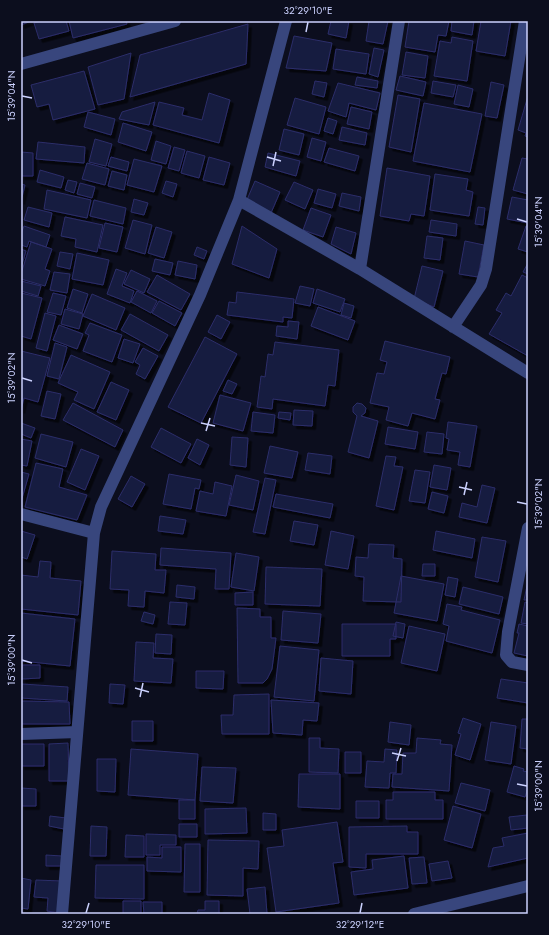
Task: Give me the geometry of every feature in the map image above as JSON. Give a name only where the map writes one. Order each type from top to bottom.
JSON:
[{"type":"street","points":[[21,64],[175,21]]},
{"type":"street","points":[[62,914],[94,533],[101,507],[200,295],[239,200],[286,21]]},
{"type":"street","points":[[360,269],[399,21]]},
{"type":"street","points":[[453,327],[481,285],[486,269],[525,21]]},
{"type":"street","points":[[239,200],[360,269],[528,373]]},
{"type":"street","points":[[21,514],[94,533]]},
{"type":"street","points":[[528,528],[508,632],[506,655],[512,662],[528,665]]},
{"type":"street","points":[[21,734],[77,732]]},
{"type":"street","points":[[414,914],[528,886]]},
{"type":"building","points":[[21,21],[31,21],[21,25]]},
{"type":"building","points":[[41,21],[66,21],[69,31],[39,39],[34,23]]},
{"type":"building","points":[[69,21],[126,21],[127,24],[73,38]]},
{"type":"building","points":[[331,21],[349,21],[346,38],[328,34]]},
{"type":"building","points":[[369,21],[388,21],[383,44],[366,41]]},
{"type":"building","points":[[409,21],[449,21],[446,36],[438,35],[435,52],[405,47]]},
{"type":"building","points":[[452,21],[474,21],[472,35],[451,31]]},
{"type":"building","points":[[481,21],[511,21],[505,56],[476,51]]},
{"type":"building","points":[[248,24],[246,64],[130,97],[140,55]]},
{"type":"building","points":[[294,36],[332,43],[326,71],[286,68]]},
{"type":"building","points":[[452,37],[473,41],[467,81],[434,76],[440,41],[451,43]]},
{"type":"building","points":[[374,48],[384,50],[378,77],[369,74]]},
{"type":"building","points":[[336,49],[369,54],[366,74],[333,69]]},
{"type":"building","points":[[406,52],[428,56],[425,78],[402,75]]},
{"type":"building","points":[[131,53],[124,99],[98,105],[88,67]]},
{"type":"building","points":[[84,71],[95,109],[53,120],[49,104],[37,107],[31,85]]},
{"type":"building","points":[[400,76],[426,82],[423,96],[396,90]]},
{"type":"building","points":[[357,77],[378,81],[377,88],[355,85]]},
{"type":"building","points":[[315,81],[327,83],[324,97],[312,94]]},
{"type":"building","points":[[433,81],[456,85],[453,97],[431,93]]},
{"type":"building","points":[[491,82],[504,85],[497,118],[485,116]]},
{"type":"building","points":[[338,83],[380,93],[376,110],[349,103],[346,117],[328,111]]},
{"type":"building","points":[[458,85],[473,89],[469,107],[454,104]]},
{"type":"building","points":[[209,93],[230,100],[219,143],[153,125],[159,102],[184,108],[182,115],[202,120]]},
{"type":"building","points":[[398,95],[420,99],[411,152],[389,147]]},
{"type":"building","points":[[528,96],[528,137],[525,136],[526,133],[518,130]]},
{"type":"building","points":[[295,98],[326,107],[319,134],[287,125]]},
{"type":"building","points":[[155,102],[149,125],[119,119],[122,112]]},
{"type":"building","points":[[424,103],[482,114],[470,172],[413,161]]},
{"type":"building","points":[[351,107],[372,112],[369,129],[347,124]]},
{"type":"building","points":[[88,112],[115,119],[111,135],[84,127]]},
{"type":"building","points":[[328,118],[337,121],[333,134],[324,131]]},
{"type":"building","points":[[123,123],[152,132],[146,151],[118,142]]},
{"type":"building","points":[[342,127],[367,133],[365,145],[339,140]]},
{"type":"building","points":[[284,129],[304,134],[299,155],[279,150]]},
{"type":"building","points":[[312,138],[326,142],[321,161],[307,157]]},
{"type":"building","points":[[95,139],[112,144],[106,166],[89,162]]},
{"type":"building","points":[[156,141],[171,146],[166,164],[151,160]]},
{"type":"building","points":[[38,142],[85,147],[84,163],[36,159]]},
{"type":"building","points":[[174,147],[185,150],[179,171],[168,168]]},
{"type":"building","points":[[329,148],[359,156],[355,171],[324,162]]},
{"type":"building","points":[[187,151],[205,156],[199,178],[181,173]]},
{"type":"building","points":[[21,152],[33,153],[33,176],[21,176]]},
{"type":"building","points":[[268,153],[300,161],[296,176],[265,167]]},
{"type":"building","points":[[111,157],[129,162],[127,171],[108,166]]},
{"type":"building","points":[[209,157],[230,163],[224,185],[203,180]]},
{"type":"building","points":[[522,158],[528,159],[528,194],[513,190]]},
{"type":"building","points":[[134,159],[162,166],[154,192],[127,185]]},
{"type":"building","points":[[87,163],[109,169],[105,185],[82,179]]},
{"type":"building","points":[[387,168],[430,176],[424,216],[411,214],[409,221],[380,216]]},
{"type":"building","points":[[40,170],[64,177],[61,188],[37,182]]},
{"type":"building","points":[[112,171],[127,175],[124,190],[108,186]]},
{"type":"building","points":[[435,174],[468,179],[466,190],[473,192],[469,216],[430,210]]},
{"type":"building","points":[[68,180],[77,182],[74,193],[65,190]]},
{"type":"building","points":[[166,181],[177,184],[173,197],[162,193]]},
{"type":"building","points":[[255,181],[280,192],[271,213],[246,202]]},
{"type":"building","points":[[294,182],[313,190],[305,209],[285,200]]},
{"type":"building","points":[[80,183],[95,187],[92,198],[77,194]]},
{"type":"building","points":[[21,184],[25,185],[21,201]]},
{"type":"building","points":[[318,189],[336,194],[332,208],[314,203]]},
{"type":"building","points":[[47,190],[91,200],[87,218],[44,209]]},
{"type":"building","points":[[342,193],[361,197],[359,211],[339,206]]},
{"type":"building","points":[[512,197],[528,200],[528,223],[507,219]]},
{"type":"building","points":[[134,199],[148,203],[144,215],[131,212]]},
{"type":"building","points":[[94,200],[126,208],[123,224],[90,216]]},
{"type":"building","points":[[28,207],[52,213],[49,227],[24,220]]},
{"type":"building","points":[[478,207],[485,208],[483,225],[475,224]]},
{"type":"building","points":[[311,208],[331,215],[323,237],[303,230]]},
{"type":"building","points":[[65,217],[103,225],[97,252],[75,247],[76,239],[61,236]]},
{"type":"building","points":[[133,220],[152,225],[145,254],[125,248]]},
{"type":"building","points":[[431,220],[457,224],[456,236],[429,232]]},
{"type":"building","points":[[105,223],[123,227],[117,252],[99,248]]},
{"type":"building","points":[[24,226],[50,235],[46,247],[29,241],[27,247],[21,245],[21,234]]},
{"type":"building","points":[[242,226],[277,249],[269,278],[232,264]]},
{"type":"building","points":[[526,226],[528,226],[528,252],[518,249]]},
{"type":"building","points":[[156,227],[172,232],[164,258],[148,253]]},
{"type":"building","points":[[336,227],[356,233],[351,254],[331,244]]},
{"type":"building","points":[[427,236],[443,238],[440,260],[424,258]]},
{"type":"building","points":[[465,241],[484,245],[478,277],[459,274]]},
{"type":"building","points":[[31,242],[52,249],[45,269],[50,271],[45,286],[21,279],[21,274]]},
{"type":"building","points":[[197,247],[207,251],[204,259],[194,255]]},
{"type":"building","points":[[21,249],[26,251],[21,268]]},
{"type":"building","points":[[60,252],[73,254],[70,269],[57,266]]},
{"type":"building","points":[[77,253],[109,260],[103,285],[72,279]]},
{"type":"building","points":[[155,259],[173,263],[170,275],[152,271]]},
{"type":"building","points":[[178,261],[197,265],[195,279],[175,275]]},
{"type":"building","points":[[528,263],[528,274],[523,272]]},
{"type":"building","points":[[422,266],[443,271],[434,307],[414,299]]},
{"type":"building","points":[[116,269],[127,273],[122,286],[134,291],[130,303],[107,294]]},
{"type":"building","points":[[131,270],[150,279],[144,293],[124,284]]},
{"type":"building","points":[[54,272],[70,274],[67,293],[50,290]]},
{"type":"building","points":[[157,275],[190,294],[181,310],[147,292]]},
{"type":"building","points":[[522,275],[528,278],[528,356],[489,334],[502,313],[496,310],[506,293],[511,296]]},
{"type":"building","points":[[21,281],[41,286],[38,296],[21,291]]},
{"type":"building","points":[[300,286],[314,289],[310,306],[295,303]]},
{"type":"building","points":[[73,289],[88,294],[82,313],[67,308]]},
{"type":"building","points":[[317,289],[345,299],[340,312],[313,303]]},
{"type":"building","points":[[137,291],[157,301],[151,313],[131,302]]},
{"type":"building","points":[[237,292],[294,299],[292,318],[283,317],[283,322],[227,315],[229,302],[236,303]]},
{"type":"building","points":[[21,293],[42,298],[31,339],[21,336]]},
{"type":"building","points":[[53,293],[66,296],[61,315],[47,312]]},
{"type":"building","points":[[92,294],[125,308],[116,330],[83,316]]},
{"type":"building","points":[[159,301],[182,313],[175,326],[152,313]]},
{"type":"building","points":[[344,303],[354,306],[351,318],[341,315]]},
{"type":"building","points":[[318,307],[355,321],[348,340],[311,326]]},
{"type":"building","points":[[65,309],[83,314],[79,329],[61,324]]},
{"type":"building","points":[[45,313],[56,316],[47,351],[36,348]]},
{"type":"building","points":[[130,314],[168,335],[159,351],[121,330]]},
{"type":"building","points":[[217,315],[230,322],[221,339],[208,332]]},
{"type":"building","points":[[288,321],[299,322],[297,339],[276,336],[277,326],[288,327]]},
{"type":"building","points":[[90,323],[122,335],[112,362],[83,351],[89,335],[85,333]]},
{"type":"building","points":[[59,325],[83,334],[77,349],[53,340]]},
{"type":"building","points":[[205,337],[237,354],[201,423],[168,407]]},
{"type":"building","points":[[124,339],[140,344],[133,363],[118,358]]},
{"type":"building","points":[[385,341],[450,357],[446,374],[442,373],[435,399],[440,400],[435,419],[412,413],[408,426],[386,420],[389,407],[370,403],[377,373],[384,374],[387,362],[380,360]]},
{"type":"building","points":[[275,342],[339,350],[335,386],[328,385],[325,406],[273,399],[272,409],[257,407],[261,376],[265,377],[268,354],[273,355]]},
{"type":"building","points":[[55,343],[67,347],[59,379],[47,376]]},
{"type":"building","points":[[143,348],[158,356],[145,379],[136,374],[140,365],[135,362]]},
{"type":"building","points":[[21,351],[50,358],[38,402],[24,398],[21,410]]},
{"type":"building","points":[[71,355],[110,372],[94,409],[74,400],[78,392],[58,383]]},
{"type":"building","points":[[228,380],[237,384],[232,394],[223,391]]},
{"type":"building","points":[[111,382],[129,390],[116,420],[97,412]]},
{"type":"building","points":[[47,391],[61,394],[55,419],[41,416]]},
{"type":"building","points":[[220,395],[251,403],[243,431],[213,423]]},
{"type":"building","points":[[73,403],[123,430],[115,447],[63,420]]},
{"type":"building","points":[[357,403],[362,404],[366,408],[365,413],[361,416],[378,421],[369,458],[348,452],[357,416],[353,412],[353,407]]},
{"type":"building","points":[[294,410],[313,411],[312,426],[293,425]]},
{"type":"building","points":[[253,412],[275,415],[273,433],[251,431]]},
{"type":"building","points":[[279,412],[291,413],[290,420],[278,418]]},
{"type":"building","points":[[448,422],[477,426],[470,467],[458,465],[460,452],[447,450],[449,439],[446,438]]},
{"type":"building","points":[[21,423],[35,428],[31,438],[21,434]]},
{"type":"building","points":[[388,427],[418,432],[415,449],[385,444]]},
{"type":"building","points":[[161,428],[191,444],[181,463],[151,447]]},
{"type":"building","points":[[427,432],[444,434],[442,454],[424,452]]},
{"type":"building","points":[[41,434],[73,442],[66,467],[35,458]]},
{"type":"building","points":[[232,437],[248,438],[246,467],[230,465]]},
{"type":"building","points":[[21,439],[32,441],[27,466],[21,465]]},
{"type":"building","points":[[197,439],[209,445],[200,465],[188,458]]},
{"type":"building","points":[[270,446],[298,452],[292,478],[264,473]]},
{"type":"building","points":[[81,449],[99,456],[85,490],[67,482]]},
{"type":"building","points":[[308,453],[332,456],[330,474],[305,470]]},
{"type":"building","points":[[386,456],[396,457],[394,466],[403,467],[394,510],[376,506]]},
{"type":"building","points":[[36,463],[63,469],[59,487],[87,495],[77,520],[25,507]]},
{"type":"building","points":[[434,465],[451,468],[447,490],[430,487]]},
{"type":"building","points":[[415,470],[430,472],[425,503],[409,501]]},
{"type":"building","points":[[21,472],[29,474],[21,502]]},
{"type":"building","points":[[169,474],[201,480],[199,489],[195,488],[191,509],[163,504]]},
{"type":"building","points":[[236,475],[259,481],[253,510],[229,505]]},
{"type":"building","points":[[131,476],[145,484],[132,507],[118,499]]},
{"type":"building","points":[[265,478],[276,480],[265,534],[253,532]]},
{"type":"building","points":[[215,482],[232,486],[226,516],[196,511],[200,491],[213,494]]},
{"type":"building","points":[[482,485],[495,488],[487,523],[459,517],[462,503],[477,507]]},
{"type":"building","points":[[432,492],[448,496],[444,513],[428,509]]},
{"type":"building","points":[[276,494],[333,504],[330,518],[273,507]]},
{"type":"building","points":[[160,516],[186,520],[183,534],[158,531]]},
{"type":"building","points":[[294,521],[318,525],[314,545],[290,541]]},
{"type":"building","points":[[21,531],[35,535],[27,559],[21,557]]},
{"type":"building","points":[[331,531],[354,536],[348,569],[325,565]]},
{"type":"building","points":[[436,531],[475,539],[472,558],[433,550]]},
{"type":"building","points":[[482,537],[506,541],[498,582],[475,577]]},
{"type":"building","points":[[369,544],[394,545],[393,558],[402,559],[401,602],[363,601],[364,577],[355,576],[356,557],[368,558]]},
{"type":"building","points":[[161,548],[231,553],[229,589],[215,589],[216,569],[160,565]]},
{"type":"building","points":[[112,551],[156,554],[155,570],[166,570],[164,593],[145,591],[144,607],[128,606],[129,590],[110,589]]},
{"type":"building","points":[[236,553],[259,557],[254,591],[231,587]]},
{"type":"building","points":[[40,561],[51,562],[50,578],[81,581],[78,615],[21,609],[21,575],[38,577]]},
{"type":"building","points":[[423,564],[435,564],[435,576],[422,576]]},
{"type":"building","points":[[266,567],[322,569],[320,606],[265,604]]},
{"type":"building","points":[[401,576],[444,584],[437,621],[394,613]]},
{"type":"building","points":[[448,577],[458,579],[455,597],[445,595]]},
{"type":"building","points":[[528,581],[528,600],[524,600]]},
{"type":"building","points":[[177,585],[195,587],[194,599],[176,597]]},
{"type":"building","points":[[463,587],[503,597],[499,614],[459,604]]},
{"type":"building","points":[[253,592],[253,605],[235,605],[235,593]]},
{"type":"building","points":[[170,602],[187,603],[185,625],[168,624]]},
{"type":"building","points":[[525,602],[528,603],[528,624],[521,623]]},
{"type":"building","points":[[447,604],[462,607],[461,610],[500,620],[492,653],[446,641],[449,626],[443,624]]},
{"type":"building","points":[[237,608],[260,609],[260,617],[271,617],[271,638],[276,638],[272,669],[267,679],[263,683],[238,683]]},
{"type":"building","points":[[283,611],[321,614],[318,643],[281,640]]},
{"type":"building","points":[[144,612],[155,615],[153,624],[141,621]]},
{"type":"building","points":[[21,613],[75,619],[70,666],[21,661]]},
{"type":"building","points":[[396,622],[405,624],[403,638],[393,636]]},
{"type":"building","points":[[342,624],[396,624],[396,639],[390,639],[390,656],[342,656]]},
{"type":"building","points":[[519,624],[528,626],[528,656],[514,653],[519,633],[517,633]]},
{"type":"building","points":[[409,626],[445,634],[437,671],[401,663]]},
{"type":"building","points":[[156,634],[172,635],[171,654],[155,653]]},
{"type":"building","points":[[136,642],[154,643],[153,658],[173,659],[171,683],[134,681]]},
{"type":"building","points":[[280,646],[319,650],[314,701],[274,697]]},
{"type":"building","points":[[321,658],[353,661],[351,694],[319,691]]},
{"type":"building","points":[[22,665],[40,665],[40,678],[22,679]]},
{"type":"building","points":[[196,671],[224,671],[223,689],[196,688]]},
{"type":"building","points":[[501,679],[528,683],[528,703],[497,698]]},
{"type":"building","points":[[22,684],[68,687],[67,701],[21,698]]},
{"type":"building","points":[[110,684],[125,685],[123,704],[109,703]]},
{"type":"building","points":[[269,694],[269,734],[222,734],[221,715],[233,715],[234,695]]},
{"type":"building","points":[[271,700],[319,703],[317,721],[303,720],[302,735],[273,733]]},
{"type":"building","points":[[21,701],[69,702],[70,724],[21,724]]},
{"type":"building","points":[[463,718],[481,724],[470,760],[455,755],[461,734],[458,733]]},
{"type":"building","points":[[522,719],[528,719],[528,749],[520,748]]},
{"type":"building","points":[[132,721],[153,721],[153,741],[132,741]]},
{"type":"building","points":[[390,722],[411,725],[409,745],[388,742]]},
{"type":"building","points":[[491,722],[516,726],[511,764],[485,760]]},
{"type":"building","points":[[309,738],[320,738],[320,748],[339,749],[338,773],[309,772]]},
{"type":"building","points":[[417,738],[441,740],[440,744],[452,745],[449,791],[392,787],[393,774],[402,774],[403,753],[416,753]]},
{"type":"building","points":[[68,743],[69,781],[49,781],[49,744]]},
{"type":"building","points":[[21,744],[44,744],[44,766],[21,766]]},
{"type":"building","points":[[131,749],[198,754],[195,800],[128,795]]},
{"type":"building","points":[[385,749],[397,750],[396,773],[390,773],[389,788],[365,787],[367,761],[384,762]]},
{"type":"building","points":[[345,752],[361,752],[361,773],[345,773]]},
{"type":"building","points":[[97,759],[116,759],[115,792],[97,791]]},
{"type":"building","points":[[514,766],[528,772],[528,788],[525,797],[507,792]]},
{"type":"building","points":[[202,767],[236,768],[233,803],[200,801]]},
{"type":"building","points":[[299,774],[340,774],[340,809],[298,807]]},
{"type":"building","points":[[461,783],[490,790],[485,811],[455,803]]},
{"type":"building","points":[[21,788],[36,789],[36,806],[21,806]]},
{"type":"building","points":[[393,792],[435,792],[435,800],[443,800],[443,819],[386,819],[386,800],[393,800]]},
{"type":"building","points":[[179,800],[195,800],[195,819],[179,819]]},
{"type":"building","points":[[356,801],[379,801],[379,818],[356,818]]},
{"type":"building","points":[[453,806],[481,814],[472,848],[444,840]]},
{"type":"building","points":[[246,808],[247,833],[205,834],[205,809]]},
{"type":"building","points":[[263,813],[276,814],[276,830],[263,830]]},
{"type":"building","points":[[527,815],[528,828],[511,830],[509,817]]},
{"type":"building","points":[[50,816],[66,818],[64,829],[49,826]]},
{"type":"building","points":[[337,822],[343,862],[333,863],[339,903],[276,912],[267,848],[284,846],[282,830]]},
{"type":"building","points":[[179,824],[197,824],[197,837],[179,837]]},
{"type":"building","points":[[91,826],[107,827],[106,856],[90,856]]},
{"type":"building","points":[[407,826],[407,832],[418,832],[418,854],[366,854],[366,868],[349,867],[349,827]]},
{"type":"building","points":[[528,833],[528,858],[488,867],[493,848],[504,846],[502,838]]},
{"type":"building","points":[[146,834],[176,835],[176,845],[160,845],[160,855],[146,855]]},
{"type":"building","points":[[126,835],[144,836],[144,857],[125,857]]},
{"type":"building","points":[[208,840],[259,841],[258,869],[243,868],[243,896],[207,895]]},
{"type":"building","points":[[185,844],[200,844],[200,892],[184,892]]},
{"type":"building","points":[[162,847],[181,847],[181,872],[147,871],[147,857],[162,858]]},
{"type":"building","points":[[46,855],[62,856],[61,866],[46,866]]},
{"type":"building","points":[[404,856],[408,888],[354,895],[351,872],[373,869],[372,860]]},
{"type":"building","points":[[424,857],[427,883],[412,884],[409,858]]},
{"type":"building","points":[[448,861],[452,878],[432,881],[429,864]]},
{"type":"building","points":[[96,865],[144,865],[144,899],[95,898]]},
{"type":"building","points":[[21,878],[31,880],[28,909],[21,908]]},
{"type":"building","points":[[36,880],[62,881],[59,913],[47,911],[48,898],[34,897]]},
{"type":"building","points":[[265,887],[267,914],[250,914],[247,889]]},
{"type":"building","points":[[123,901],[141,901],[141,914],[123,914]]},
{"type":"building","points":[[205,901],[219,901],[219,914],[197,914],[198,910],[205,910]]},
{"type":"building","points":[[143,902],[162,902],[162,914],[144,914]]}]
